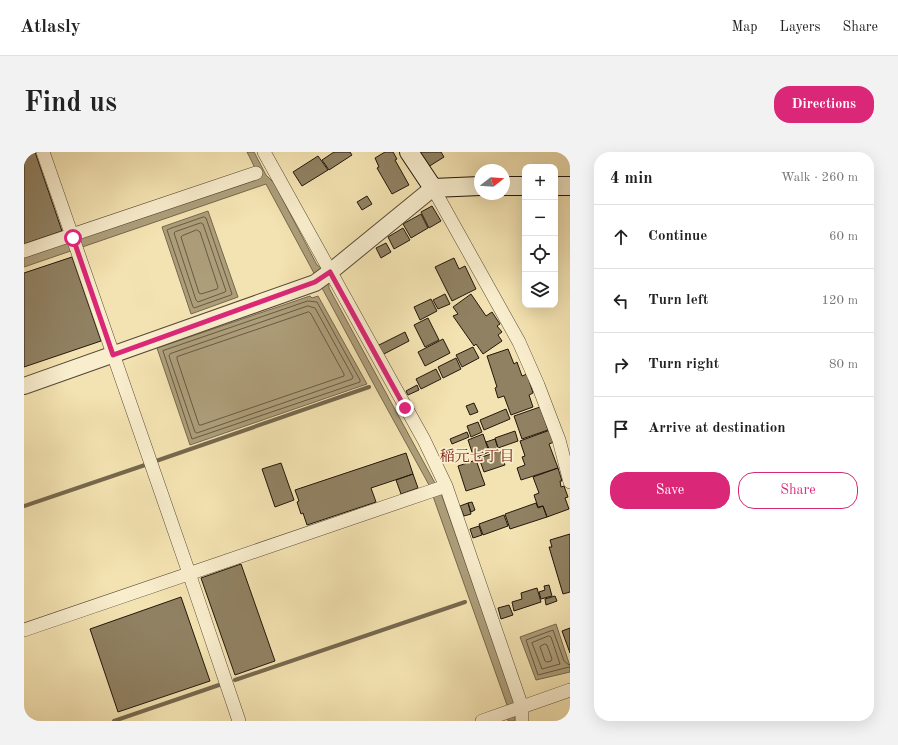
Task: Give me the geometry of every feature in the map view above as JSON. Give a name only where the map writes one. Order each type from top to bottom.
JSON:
[{"type":"main road","points":[[409,152],[433,188],[474,186]]},
{"type":"main road","points":[[510,186],[522,186]]},
{"type":"main road","points":[[558,186],[570,186]]},
{"type":"street","points":[[43,152],[239,721]]},
{"type":"street","points":[[264,152],[324,276],[424,440],[515,710],[522,721]]},
{"type":"street","points":[[24,251],[74,241],[256,173]]},
{"type":"street","points":[[24,386],[113,355],[324,276],[433,188],[519,342],[538,385],[559,440],[570,482]]},
{"type":"street","points":[[24,630],[439,488]]},
{"type":"street","points":[[482,721],[570,690]]},
{"type":"water","points":[[247,152],[254,152],[266,175],[274,183],[317,265],[326,275],[329,288],[442,496],[515,704],[515,721],[508,721],[507,705],[429,485],[266,184],[24,267],[24,258],[69,242],[255,168]]},
{"type":"water","points":[[208,211],[238,297],[191,314],[162,227]]},
{"type":"water","points":[[310,296],[312,298],[318,296],[367,384],[190,445],[157,348]]},
{"type":"water","points":[[556,624],[570,666],[570,672],[536,680],[520,637]]},
{"type":"building","points":[[24,152],[35,152],[62,231],[24,244]]},
{"type":"building","points":[[334,152],[350,152],[352,155],[329,170],[322,160]]},
{"type":"building","points":[[385,152],[393,152],[397,159],[395,160],[409,185],[392,194],[377,168],[379,167],[375,158]]},
{"type":"building","points":[[419,152],[441,152],[444,157],[428,167]]},
{"type":"building","points":[[318,156],[328,170],[302,186],[293,172]]},
{"type":"building","points":[[367,196],[372,204],[362,210],[357,202]]},
{"type":"building","points":[[432,206],[441,221],[429,228],[421,212]]},
{"type":"building","points":[[421,214],[428,228],[411,238],[403,224]]},
{"type":"building","points":[[403,228],[410,240],[394,249],[388,237]]},
{"type":"building","points":[[386,243],[391,252],[381,258],[376,248]]},
{"type":"building","points":[[72,257],[101,341],[24,367],[24,273]]},
{"type":"building","points":[[454,258],[459,269],[465,266],[476,289],[452,301],[435,267]]},
{"type":"building","points":[[445,294],[450,304],[438,309],[433,300]]},
{"type":"building","points":[[471,294],[486,316],[492,312],[500,324],[497,326],[502,332],[498,335],[502,341],[483,354],[476,344],[474,346],[453,316],[458,314],[453,307]]},
{"type":"building","points":[[431,299],[437,311],[420,320],[414,307]]},
{"type":"building","points":[[428,318],[439,340],[425,347],[414,325]]},
{"type":"building","points":[[405,332],[409,341],[382,355],[377,346]]},
{"type":"building","points":[[443,339],[450,353],[425,366],[418,352]]},
{"type":"building","points":[[473,347],[479,358],[462,367],[456,355]]},
{"type":"building","points":[[508,349],[514,364],[517,362],[522,376],[527,374],[533,393],[529,395],[533,407],[511,415],[504,396],[498,398],[495,388],[497,387],[487,356]]},
{"type":"building","points":[[456,358],[461,369],[443,378],[438,367]]},
{"type":"building","points":[[436,369],[441,379],[421,389],[416,379]]},
{"type":"building","points":[[417,385],[419,390],[408,395],[406,391]]},
{"type":"building","points":[[474,403],[478,412],[470,415],[466,406]]},
{"type":"building","points":[[540,407],[548,430],[522,439],[514,416]]},
{"type":"building","points":[[506,409],[510,419],[484,430],[480,420]]},
{"type":"building","points":[[478,422],[482,432],[471,437],[467,426]]},
{"type":"building","points":[[550,430],[554,442],[549,444],[558,468],[521,480],[517,468],[525,465],[522,457],[525,456],[520,441]]},
{"type":"building","points":[[515,431],[518,441],[498,448],[495,438]]},
{"type":"building","points":[[467,432],[469,437],[452,444],[450,439]]},
{"type":"building","points":[[483,434],[489,452],[474,458],[468,440]]},
{"type":"building","points":[[495,439],[498,448],[490,451],[486,442]]},
{"type":"building","points":[[500,451],[505,465],[484,472],[479,458]]},
{"type":"building","points":[[406,453],[413,474],[371,488],[376,502],[307,525],[303,513],[301,514],[297,502],[299,501],[295,490]]},
{"type":"building","points":[[476,460],[485,485],[466,491],[458,466]]},
{"type":"building","points":[[281,463],[294,500],[275,507],[262,469]]},
{"type":"building","points":[[558,468],[562,481],[560,481],[561,487],[564,486],[568,497],[565,498],[569,509],[547,517],[543,506],[538,507],[534,495],[539,493],[533,477]]},
{"type":"building","points":[[413,474],[418,488],[401,494],[396,480]]},
{"type":"building","points":[[472,502],[475,510],[471,512],[468,503]]},
{"type":"building","points":[[468,503],[471,514],[464,516],[460,506]]},
{"type":"building","points":[[536,503],[538,508],[543,506],[547,517],[510,529],[505,514]]},
{"type":"building","points":[[504,515],[508,526],[483,535],[479,524]]},
{"type":"building","points":[[479,526],[482,535],[473,538],[470,529]]},
{"type":"building","points":[[570,534],[570,592],[563,594],[549,547],[552,547],[550,540]]},
{"type":"building","points":[[241,564],[275,661],[235,675],[201,578]]},
{"type":"building","points":[[549,585],[552,596],[541,599],[539,592],[545,590],[544,586]]},
{"type":"building","points":[[537,588],[541,602],[514,611],[512,602],[522,599],[521,593]]},
{"type":"building","points":[[555,596],[557,601],[546,605],[545,599]]},
{"type":"building","points":[[181,597],[210,681],[118,712],[90,629]]},
{"type":"building","points":[[509,605],[513,615],[501,619],[498,608]]},
{"type":"building","points":[[570,628],[570,653],[562,631]]},
{"type":"waterway","points":[[156,461],[369,387]]},
{"type":"waterway","points":[[24,506],[145,465]]},
{"type":"waterway","points":[[235,680],[465,602]]},
{"type":"waterway","points":[[114,721],[219,685]]},
{"type":"district","name":"稲元七丁目","points":[[477,456]]},
{"type":"route","points":[[73,238],[113,355],[315,282],[330,272],[405,408]]}]
